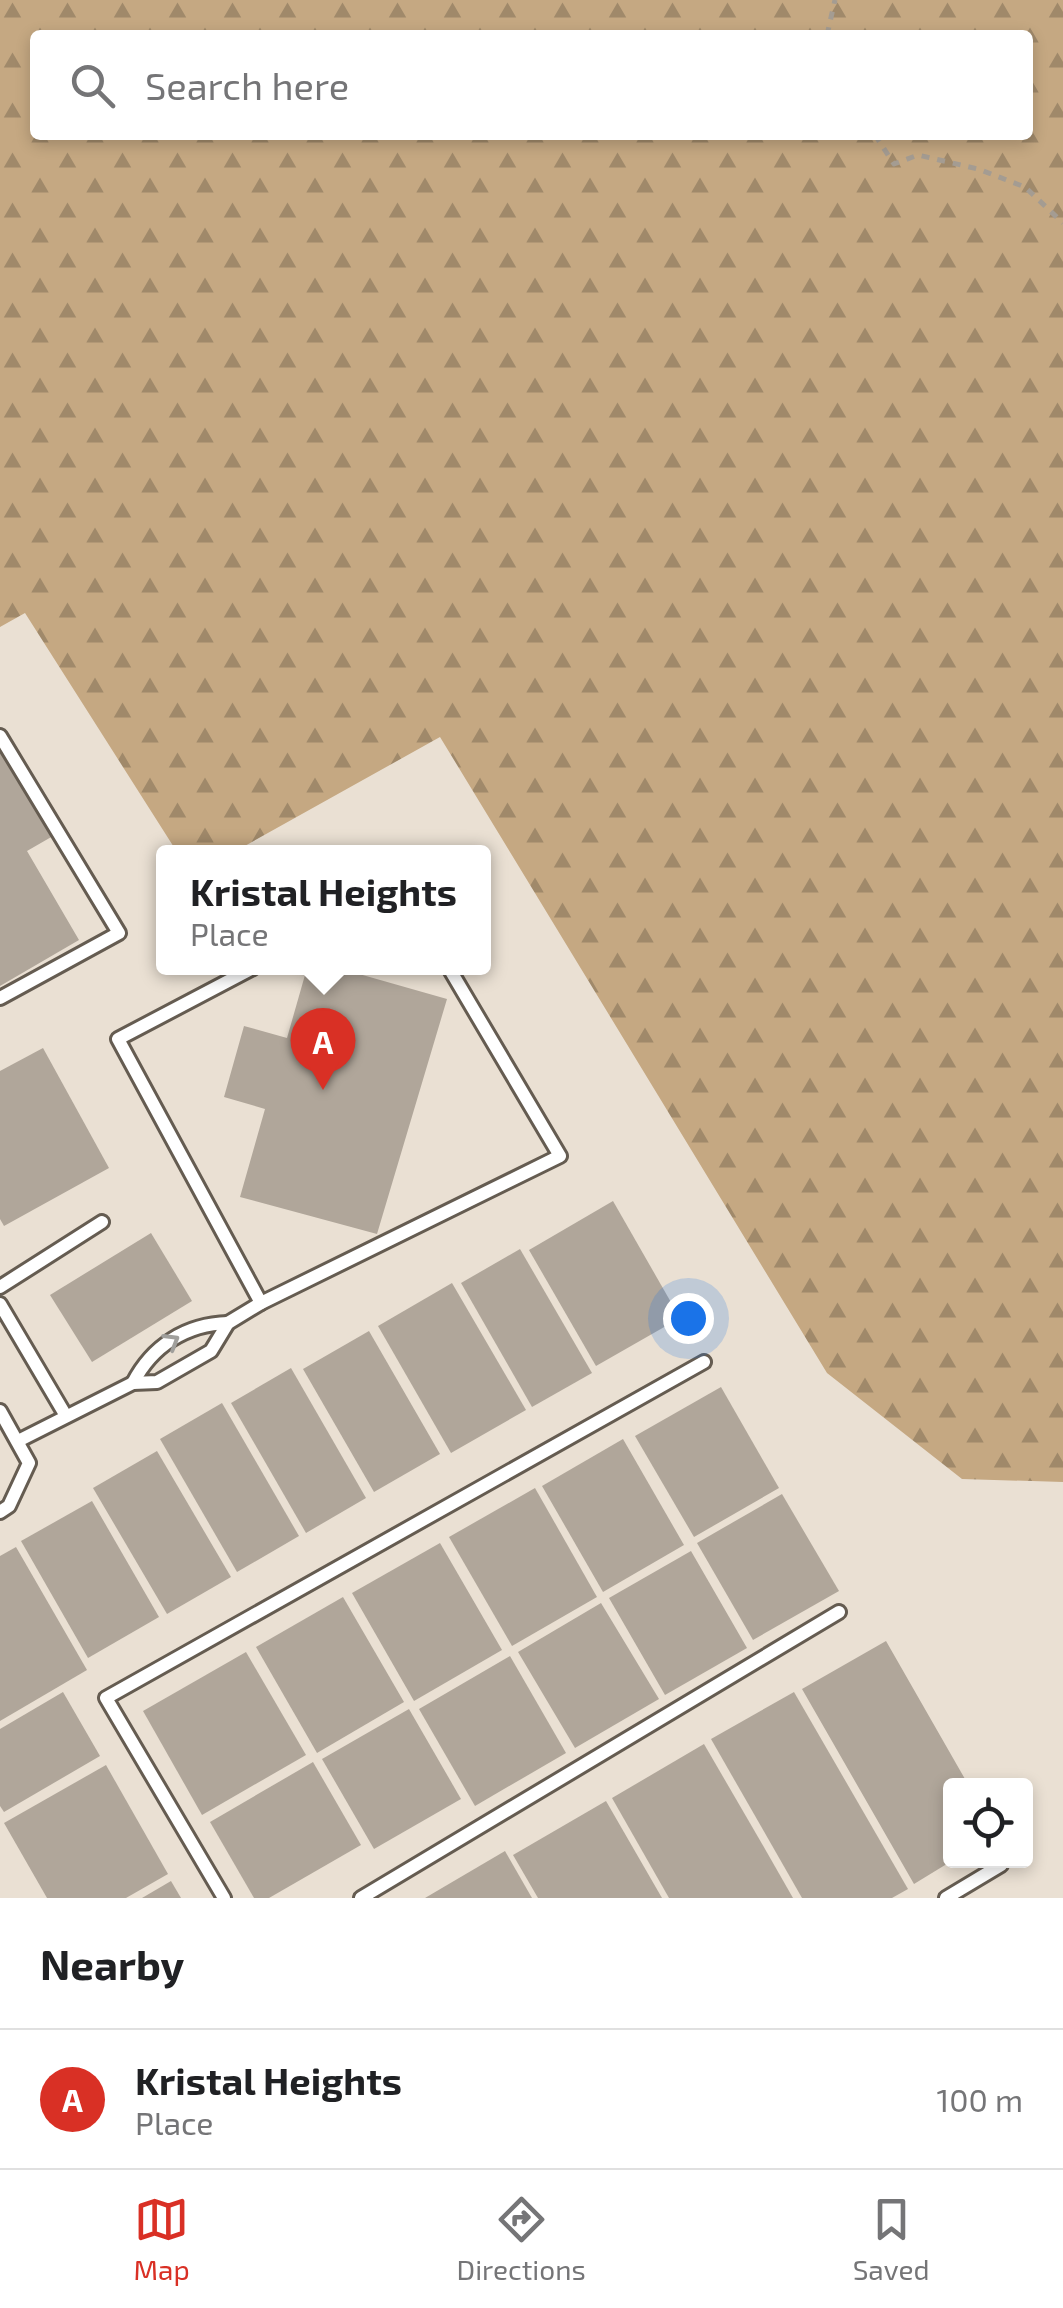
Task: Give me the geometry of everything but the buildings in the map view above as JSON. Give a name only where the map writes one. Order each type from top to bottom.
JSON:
[{"type":"lane","points":[[0,736],[120,934],[0,998]]},
{"type":"lane","points":[[239,975],[118,1040],[260,1303]]},
{"type":"lane","points":[[18,1442],[133,1383],[157,1382],[211,1351],[228,1323],[260,1303],[560,1156],[453,975]]},
{"type":"lane","points":[[0,1287],[102,1222]]},
{"type":"lane","points":[[0,1304],[66,1416]]},
{"type":"lane","points":[[133,1383],[147,1356],[201,1324],[228,1323]]},
{"type":"lane","points":[[224,1898],[106,1698],[704,1362]]},
{"type":"lane","points":[[0,1411],[29,1463],[9,1506],[0,1512]]},
{"type":"lane","points":[[362,1898],[840,1612]]},
{"type":"lane","points":[[946,1898],[997,1868]]},
{"type":"path","points":[[828,30],[835,0]]},
{"type":"path","points":[[878,140],[894,164],[918,156],[978,169],[1026,187],[1063,223]]},
{"type":"green space","points":[[0,0],[1063,0],[1063,1482],[962,1479],[827,1373],[440,737],[247,845],[173,845],[25,613],[0,627]]},
{"type":"place","name":"Kristal Heights","points":[[323,1090]]}]
